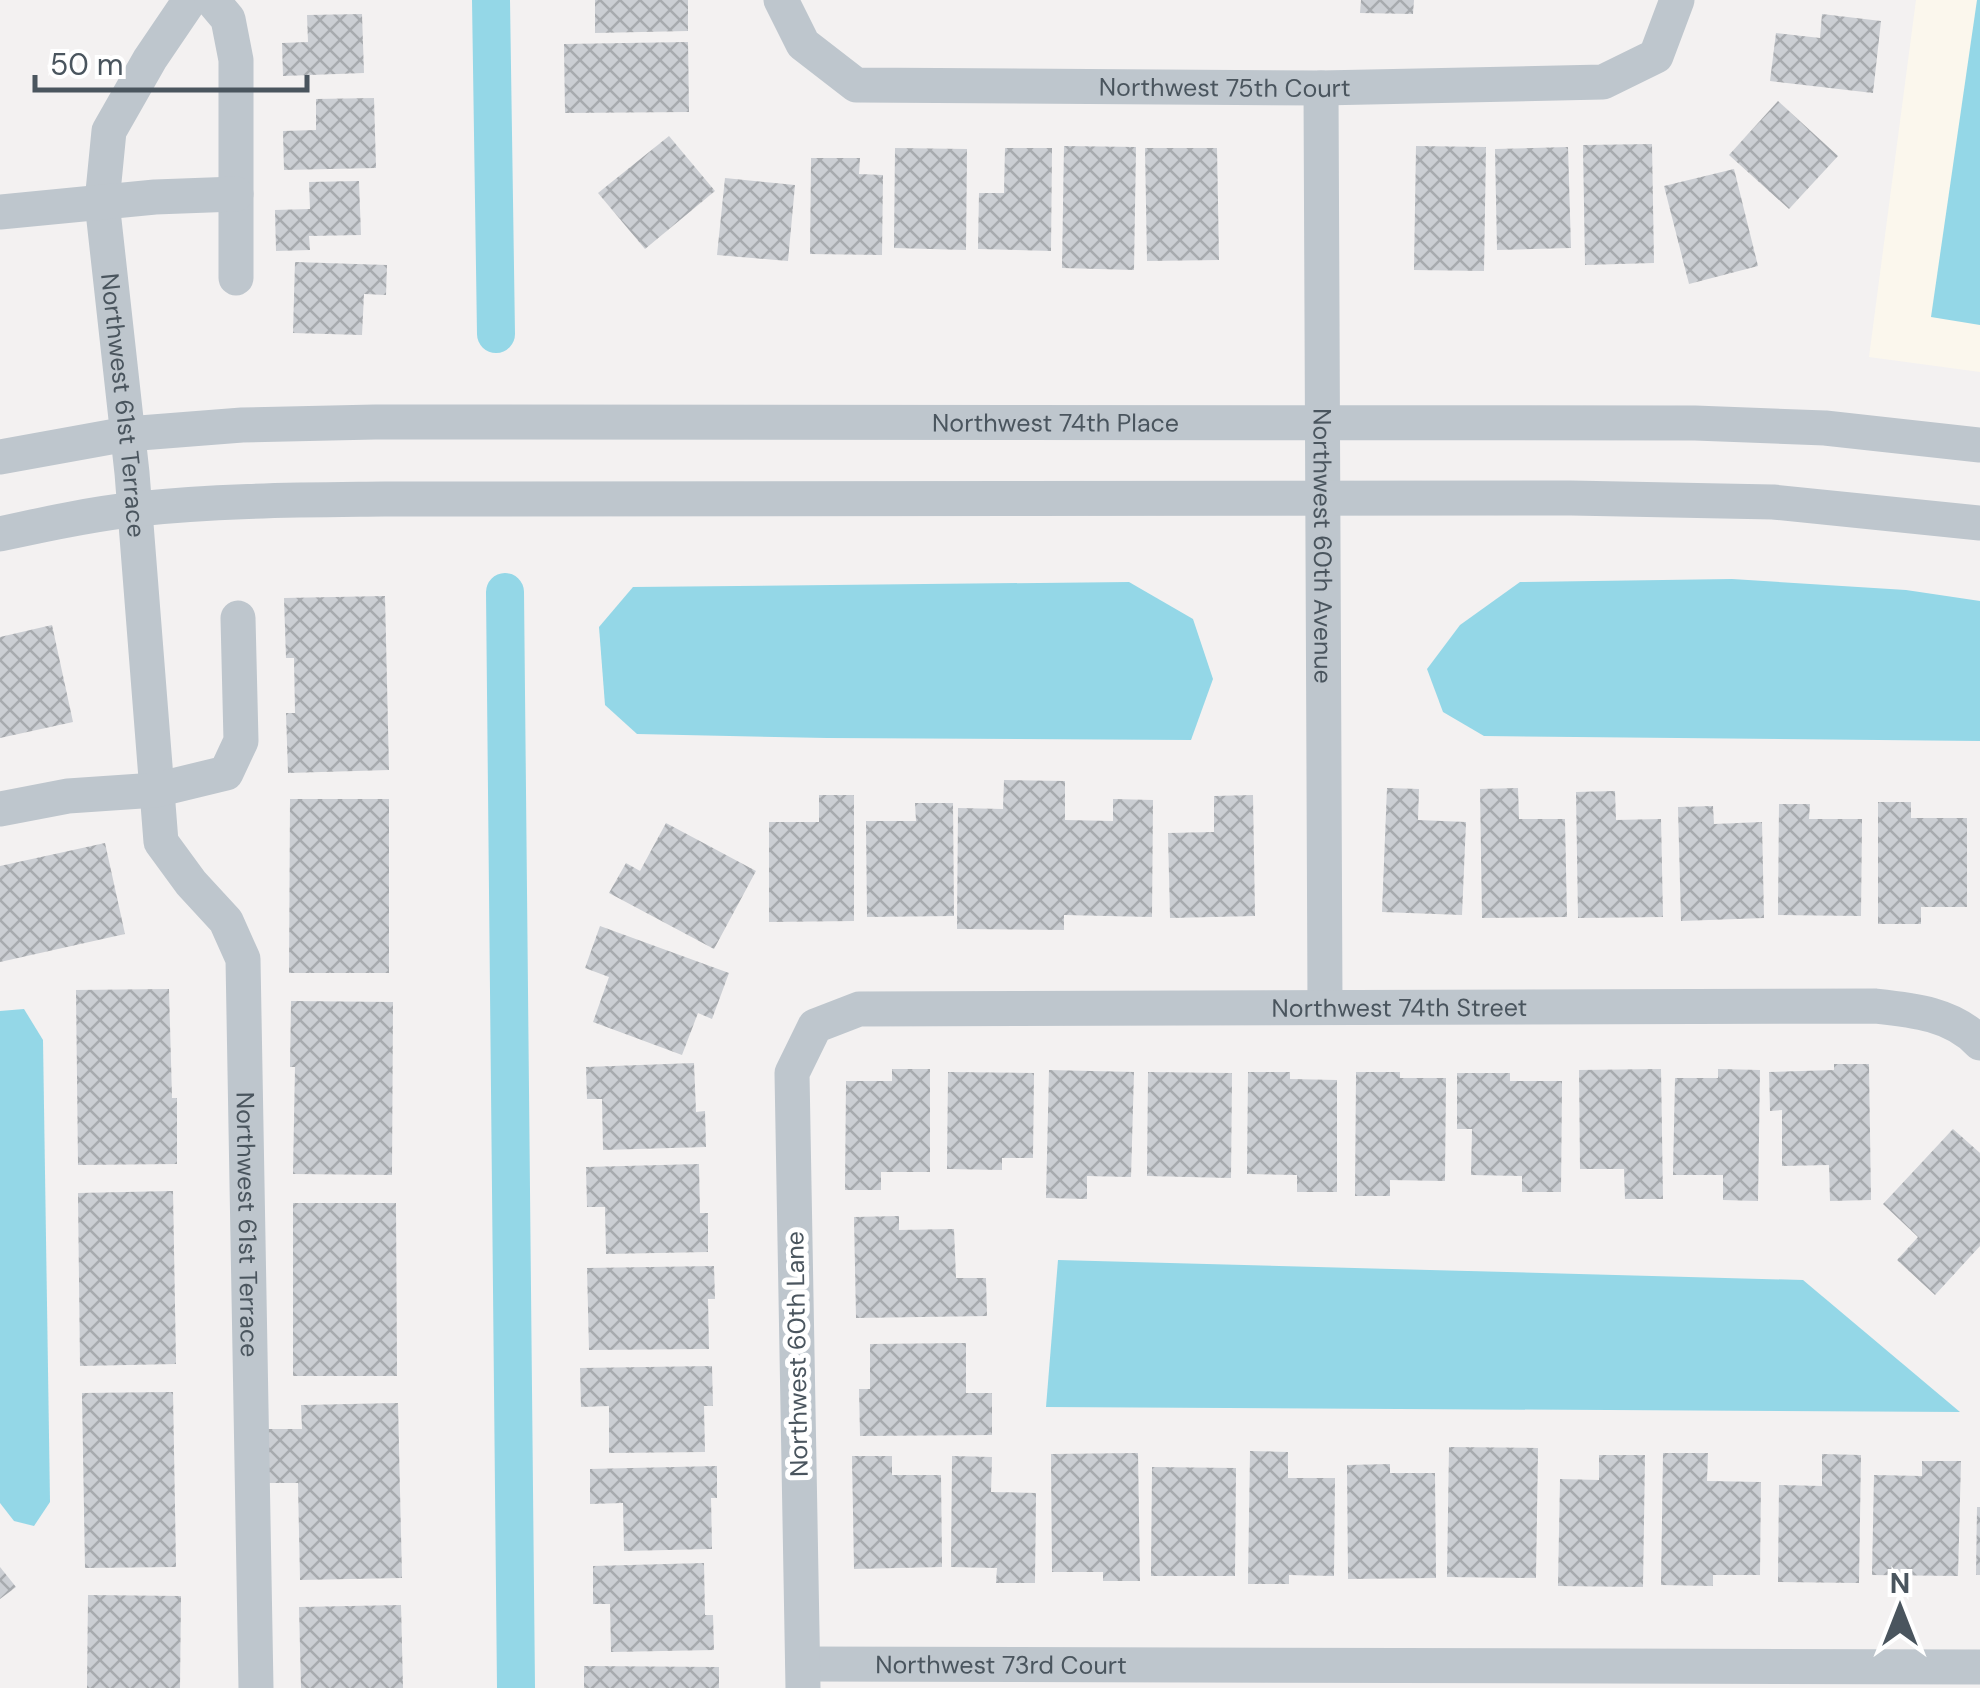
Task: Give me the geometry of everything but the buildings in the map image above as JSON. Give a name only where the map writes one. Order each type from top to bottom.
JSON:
[{"type":"street","name":"Northwest 61st Terrace","points":[[190,0],[150,59],[109,132],[102,202],[128,434],[161,842],[226,921],[243,959],[256,1688]]},
{"type":"street","points":[[212,0],[228,19],[236,60],[236,278]]},
{"type":"street","name":"Northwest 75th Court","points":[[781,0],[803,44],[856,85],[1322,88],[1603,82],[1656,56],[1677,0]]},
{"type":"street","name":"Northwest 60th Avenue","points":[[1322,88],[1325,1006]]},
{"type":"street","points":[[0,212],[155,197],[236,194]]},
{"type":"street","name":"Northwest 74th Place","points":[[0,457],[128,434],[242,425],[376,422],[1695,423],[1825,428],[1980,445]]},
{"type":"street","points":[[0,534],[134,509],[270,500],[1570,498],[1773,502],[1980,523]]},
{"type":"street","points":[[0,809],[68,796],[156,790],[226,773],[240,741],[238,618]]},
{"type":"street","name":"Northwest 74th Street","points":[[814,1026],[859,1008],[1875,1006],[1926,1012],[1969,1032],[1980,1044]]},
{"type":"street","name":"Northwest 60th Lane","points":[[803,1676],[792,1073],[814,1026]]},
{"type":"street","name":"Northwest 73rd Court","points":[[803,1676],[1980,1666]]},
{"type":"shaded area","points":[[1916,0],[1980,0],[1980,372],[1869,357]]},
{"type":"water","points":[[1980,0],[1980,325],[1931,317]]},
{"type":"water","points":[[1732,579],[1906,590],[1980,601],[1980,741],[1484,736],[1443,712],[1427,669],[1460,625],[1520,582]]},
{"type":"water","points":[[1129,582],[1193,619],[1213,679],[1191,740],[637,734],[605,705],[599,627],[633,587]]},
{"type":"water","points":[[24,1009],[43,1040],[50,1502],[34,1526],[14,1521],[0,1503],[0,1011]]},
{"type":"water","points":[[1058,1260],[1803,1280],[1960,1412],[1046,1407]]},
{"type":"waterway","points":[[491,0],[496,334]]},
{"type":"waterway","points":[[505,592],[516,1688]]}]
